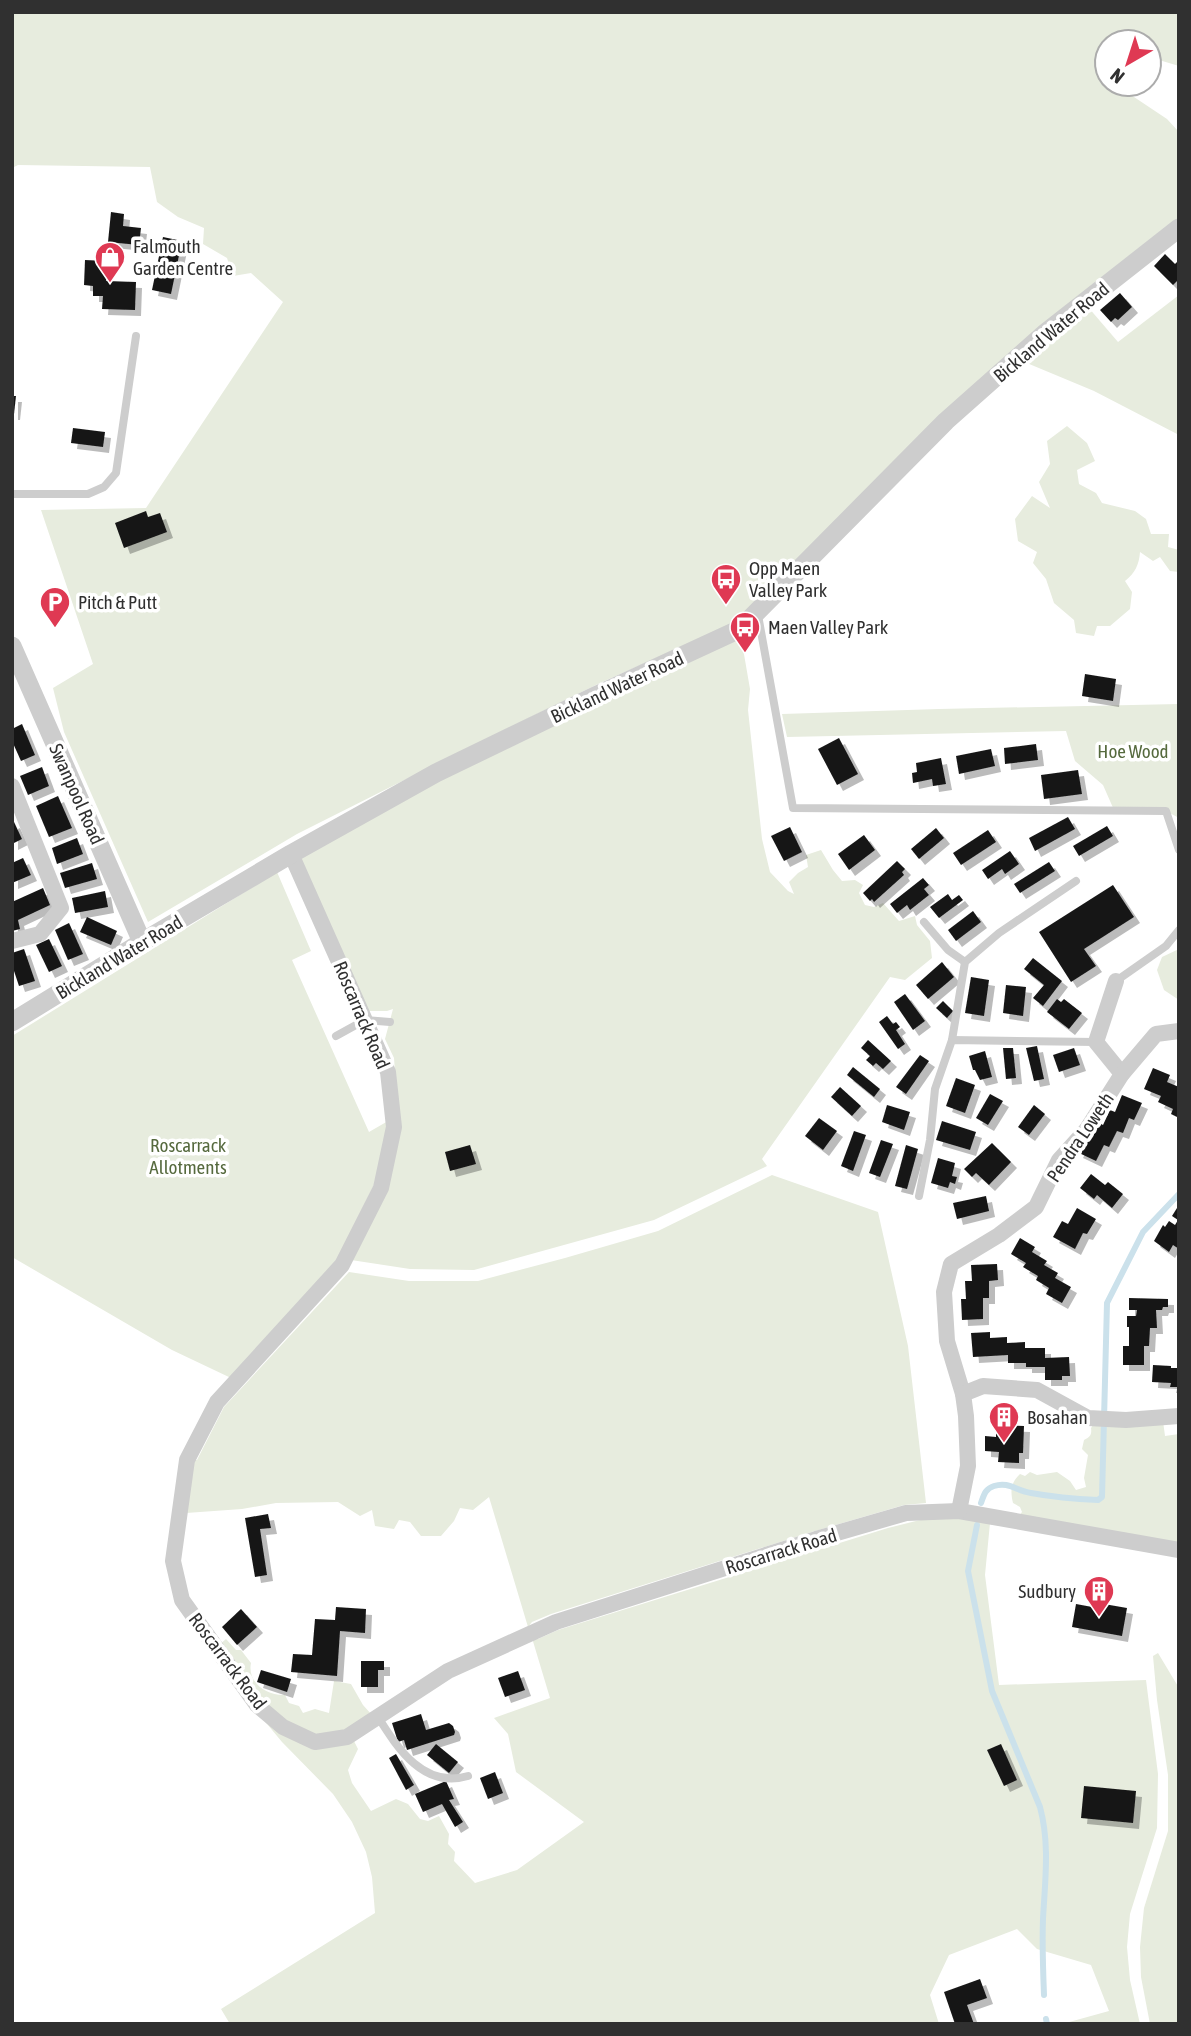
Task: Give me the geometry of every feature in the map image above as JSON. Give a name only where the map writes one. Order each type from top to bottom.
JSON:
[{"type":"street","name":"Bickland Water Road","points":[[12,1022],[291,854],[436,774],[740,629],[946,421],[1044,334],[1179,228]]},
{"type":"street","name":"Swanpool Road","points":[[12,646],[142,942]]},
{"type":"street","points":[[12,786],[61,908],[40,934],[12,941]]},
{"type":"street","name":"Roscarrack Road","points":[[291,854],[388,1072],[394,1127],[381,1188],[342,1265],[217,1402],[187,1460],[173,1561],[182,1600],[257,1705],[283,1727],[315,1742],[346,1737],[449,1671],[556,1622],[906,1513],[960,1511],[1179,1550]]},
{"type":"street","points":[[1116,981],[1096,1042],[1122,1074]]},
{"type":"street","name":"Pendra Loweth","points":[[960,1511],[968,1466],[963,1394],[947,1341],[944,1292],[951,1264],[999,1235],[1036,1207],[1059,1160],[1087,1129],[1122,1074],[1156,1034],[1179,1031]]},
{"type":"street","points":[[963,1394],[983,1386],[1037,1390],[1088,1418],[1095,1419],[1163,1419],[1179,1416]]},
{"type":"lane","points":[[12,494],[88,494],[104,487],[116,473],[135,337]]},
{"type":"lane","points":[[757,612],[793,808],[1166,811],[1179,850]]},
{"type":"lane","points":[[919,1196],[930,1140],[935,1089],[952,1040],[965,962],[999,933],[1076,881]]},
{"type":"lane","points":[[924,922],[947,950],[965,962]]},
{"type":"lane","points":[[1116,981],[1166,946],[1179,930]]},
{"type":"lane","points":[[336,1036],[366,1020],[390,1022]]},
{"type":"lane","points":[[952,1040],[1096,1042]]},
{"type":"lane","points":[[378,1717],[401,1752],[419,1768],[454,1780],[468,1776]]},
{"type":"green space","points":[[12,12],[1179,12],[1179,66],[1163,61],[1163,28],[1093,28],[1093,98],[1136,98],[1167,119],[1179,132],[1179,228],[1044,334],[740,629],[663,655],[488,738],[297,834],[148,922],[64,732],[53,688],[93,664],[41,510],[146,508],[283,302],[251,273],[233,276],[227,258],[203,244],[204,228],[178,217],[157,202],[150,167],[18,165],[12,168]]},
{"type":"green space","points":[[1179,295],[1179,435],[1094,391],[1022,361],[1088,307],[1118,342]]},
{"type":"green space","points":[[1067,426],[1087,443],[1095,461],[1077,470],[1079,484],[1096,493],[1102,503],[1135,511],[1146,519],[1151,534],[1169,534],[1168,547],[1179,550],[1179,572],[1170,571],[1160,557],[1153,561],[1140,552],[1136,568],[1125,581],[1132,592],[1130,609],[1110,626],[1097,626],[1094,636],[1076,633],[1074,620],[1054,603],[1046,579],[1033,563],[1037,552],[1018,541],[1015,519],[1032,496],[1050,508],[1039,482],[1050,464],[1047,441]]},
{"type":"green space","points":[[740,631],[750,689],[748,710],[762,839],[770,872],[794,894],[789,882],[808,867],[806,855],[821,850],[842,881],[855,880],[863,885],[859,893],[865,905],[874,907],[883,903],[899,921],[915,916],[917,925],[930,941],[932,958],[905,980],[890,977],[762,1159],[767,1166],[654,1220],[474,1270],[410,1269],[351,1260],[399,1128],[394,1058],[385,1039],[393,1009],[367,1011],[298,858],[439,777]]},
{"type":"green space","name":"Hoe Wood","points":[[1179,704],[1179,818],[1166,811],[1114,810],[1103,785],[1075,761],[1066,731],[787,737],[782,714],[939,709]]},
{"type":"green space","name":"Roscarrack Allotments","points":[[277,872],[311,951],[292,960],[369,1132],[388,1121],[375,1183],[336,1262],[231,1378],[172,1350],[12,1257],[12,1036]]},
{"type":"green space","points":[[1179,949],[1179,1000],[1164,990],[1157,970],[1162,957]]},
{"type":"green space","points":[[772,1175],[878,1212],[908,1346],[926,1503],[904,1505],[815,1531],[551,1614],[532,1622],[528,1627],[489,1497],[473,1510],[460,1508],[454,1521],[441,1536],[421,1536],[410,1522],[399,1520],[394,1529],[375,1526],[372,1510],[360,1516],[338,1502],[276,1503],[242,1509],[186,1513],[193,1460],[197,1460],[224,1407],[349,1272],[409,1281],[478,1281],[658,1231]]},
{"type":"green space","points":[[1096,1421],[1163,1421],[1165,1436],[1179,1434],[1179,1547],[1018,1517],[1022,1512],[1020,1507],[1013,1503],[1012,1490],[1020,1474],[1025,1476],[1030,1472],[1037,1475],[1057,1472],[1070,1481],[1076,1490],[1086,1487],[1084,1478],[1088,1455],[1082,1449],[1084,1440],[1090,1436]]},
{"type":"green space","points":[[958,1518],[990,1523],[985,1575],[999,1685],[1146,1680],[1158,1774],[1157,1828],[1130,1914],[1127,1947],[1130,1980],[1140,2024],[1062,2024],[1109,2011],[1091,1965],[1037,1949],[1017,1929],[949,1955],[930,1995],[939,2024],[230,2024],[221,2009],[375,1913],[372,1877],[366,1852],[352,1822],[333,1794],[282,1742],[253,1707],[280,1731],[353,1739],[358,1749],[348,1770],[352,1783],[371,1811],[396,1799],[408,1804],[420,1819],[428,1821],[439,1816],[449,1834],[448,1844],[455,1852],[454,1861],[475,1883],[517,1870],[584,1822],[516,1772],[508,1734],[494,1718],[550,1698],[532,1638],[538,1639],[558,1630],[888,1528],[924,1519]]},
{"type":"green space","points":[[226,1639],[236,1650],[241,1650],[251,1663],[252,1677],[260,1687],[265,1691],[285,1695],[289,1703],[299,1706],[303,1713],[315,1709],[329,1713],[334,1681],[351,1684],[372,1715],[347,1732],[315,1737],[285,1723],[260,1702],[219,1645]]},
{"type":"green space","points":[[1158,1653],[1179,1688],[1179,2024],[1150,2024],[1141,1977],[1140,1947],[1144,1908],[1168,1831],[1168,1775],[1153,1656]]},
{"type":"building","points":[[111,212],[124,214],[123,226],[141,228],[139,245],[108,242]]},
{"type":"building","points":[[163,237],[182,241],[171,294],[152,290]]},
{"type":"building","points":[[1165,254],[1175,264],[1179,260],[1179,279],[1173,285],[1154,266]]},
{"type":"building","name":"Falmouth Garden Centre","points":[[85,260],[106,261],[106,281],[136,282],[135,310],[102,309],[103,296],[93,296],[93,286],[84,285]]},
{"type":"building","points":[[1120,293],[1132,307],[1118,320],[1115,318],[1111,322],[1100,310]]},
{"type":"building","points":[[12,396],[16,396],[14,414],[12,414]]},
{"type":"building","points":[[73,428],[105,432],[103,447],[71,443]]},
{"type":"building","points":[[146,511],[148,517],[160,513],[167,532],[124,548],[115,523]]},
{"type":"building","points":[[1085,674],[1116,679],[1113,701],[1082,696]]},
{"type":"building","points":[[22,724],[35,755],[21,761],[12,741],[12,729]]},
{"type":"building","points":[[839,738],[858,774],[837,785],[818,749]]},
{"type":"building","points":[[1036,744],[1038,760],[1005,764],[1004,748]]},
{"type":"building","points":[[991,749],[995,766],[959,774],[956,756]]},
{"type":"building","points":[[941,758],[946,784],[933,786],[932,779],[913,783],[912,773],[917,772],[916,763]]},
{"type":"building","points":[[42,767],[49,786],[28,795],[20,776]]},
{"type":"building","points":[[1078,770],[1082,794],[1044,799],[1041,775]]},
{"type":"building","points":[[58,796],[72,828],[49,837],[36,806]]},
{"type":"building","points":[[1068,817],[1075,829],[1035,851],[1029,838]]},
{"type":"building","points":[[14,822],[22,839],[12,844],[12,823]]},
{"type":"building","points":[[1107,826],[1113,836],[1079,856],[1073,846]]},
{"type":"building","points":[[790,827],[802,852],[784,861],[771,836]]},
{"type":"building","points":[[936,828],[944,838],[919,859],[911,849]]},
{"type":"building","points":[[988,830],[996,842],[961,865],[953,853]]},
{"type":"building","points":[[864,835],[875,850],[849,870],[838,854]]},
{"type":"building","points":[[77,838],[83,854],[57,864],[52,848]]},
{"type":"building","points":[[1010,851],[1019,864],[1005,874],[1002,869],[988,879],[982,870]]},
{"type":"building","points":[[23,858],[31,875],[12,883],[12,863]]},
{"type":"building","points":[[897,861],[905,869],[902,872],[904,875],[874,902],[872,899],[870,901],[863,893]]},
{"type":"building","points":[[1049,862],[1055,871],[1020,893],[1014,884]]},
{"type":"building","points":[[92,863],[97,879],[65,888],[60,873]]},
{"type":"building","points":[[923,878],[929,885],[924,889],[929,895],[910,910],[907,905],[897,913],[890,904]]},
{"type":"building","points":[[1113,885],[1134,917],[1084,949],[1096,966],[1071,982],[1039,932]]},
{"type":"building","points":[[43,888],[50,905],[18,920],[20,929],[12,931],[12,902]]},
{"type":"building","points":[[105,891],[108,907],[75,913],[72,898]]},
{"type":"building","points":[[948,894],[952,900],[959,895],[963,900],[939,918],[930,907]]},
{"type":"building","points":[[973,911],[981,922],[956,941],[948,930]]},
{"type":"building","points":[[87,917],[117,931],[111,945],[80,932]]},
{"type":"building","points":[[69,923],[83,954],[68,960],[55,930]]},
{"type":"building","points":[[49,939],[62,966],[49,972],[36,945]]},
{"type":"building","points":[[24,949],[35,981],[19,986],[12,965],[12,953]]},
{"type":"building","points":[[1033,958],[1062,981],[1043,1006],[1033,998],[1044,985],[1024,969]]},
{"type":"building","points":[[942,962],[954,977],[928,999],[916,985]]},
{"type":"building","points":[[971,977],[989,980],[984,1016],[965,1013]]},
{"type":"building","points":[[1006,985],[1026,987],[1023,1016],[1003,1013]]},
{"type":"building","points":[[905,994],[925,1021],[913,1030],[894,1002]]},
{"type":"building","points":[[1057,999],[1061,1002],[1064,999],[1082,1013],[1069,1029],[1047,1012]]},
{"type":"building","points":[[943,1001],[953,1011],[947,1018],[936,1008]]},
{"type":"building","points":[[887,1016],[893,1024],[896,1022],[900,1027],[896,1030],[905,1044],[898,1049],[879,1022]]},
{"type":"building","points":[[868,1040],[891,1061],[883,1069],[866,1060],[870,1056],[861,1048]]},
{"type":"building","points":[[1037,1046],[1044,1079],[1034,1081],[1026,1048]]},
{"type":"building","points":[[1003,1048],[1013,1048],[1016,1078],[1006,1079]]},
{"type":"building","points":[[1074,1048],[1080,1065],[1059,1072],[1053,1055]]},
{"type":"building","points":[[985,1051],[992,1077],[980,1080],[973,1070],[969,1056]]},
{"type":"building","points":[[920,1055],[929,1061],[906,1094],[896,1087]]},
{"type":"building","points":[[853,1067],[880,1089],[874,1097],[847,1075]]},
{"type":"building","points":[[1153,1068],[1170,1075],[1167,1082],[1179,1087],[1179,1118],[1171,1114],[1173,1109],[1158,1102],[1161,1096],[1144,1089]]},
{"type":"building","points":[[956,1078],[975,1085],[965,1113],[946,1106]]},
{"type":"building","points":[[840,1087],[861,1106],[852,1116],[831,1097]]},
{"type":"building","points":[[990,1094],[1003,1101],[988,1125],[976,1118]]},
{"type":"building","points":[[1122,1095],[1142,1103],[1134,1120],[1129,1118],[1123,1133],[1117,1131],[1109,1147],[1104,1145],[1096,1161],[1077,1152],[1085,1136],[1090,1138],[1098,1122],[1103,1125],[1110,1110],[1115,1112]]},
{"type":"building","points":[[887,1105],[910,1112],[904,1130],[882,1122]]},
{"type":"building","points":[[1034,1105],[1045,1114],[1029,1135],[1018,1127]]},
{"type":"building","points":[[819,1118],[837,1131],[823,1150],[805,1136]]},
{"type":"building","points":[[942,1121],[976,1132],[970,1150],[936,1140]]},
{"type":"building","points":[[854,1131],[866,1135],[853,1171],[841,1166]]},
{"type":"building","points":[[881,1140],[893,1144],[880,1177],[869,1173]]},
{"type":"building","points":[[992,1143],[1011,1162],[989,1185],[976,1173],[972,1177],[964,1169]]},
{"type":"building","points":[[470,1145],[476,1164],[450,1171],[445,1152]]},
{"type":"building","points":[[906,1145],[918,1149],[907,1189],[895,1186]]},
{"type":"building","points":[[938,1158],[955,1163],[952,1176],[957,1177],[955,1184],[950,1182],[948,1188],[931,1183]]},
{"type":"building","points":[[1091,1174],[1105,1185],[1108,1182],[1123,1194],[1112,1208],[1097,1195],[1094,1199],[1080,1188]]},
{"type":"building","points":[[986,1196],[989,1211],[957,1219],[953,1203]]},
{"type":"building","points":[[1077,1208],[1096,1219],[1087,1234],[1083,1233],[1075,1249],[1053,1237],[1062,1221],[1068,1224]]},
{"type":"building","points":[[1177,1208],[1179,1209],[1179,1249],[1173,1245],[1169,1252],[1154,1241],[1163,1225],[1165,1227],[1169,1221],[1175,1225],[1178,1220],[1172,1216]]},
{"type":"building","points":[[1020,1238],[1035,1247],[1032,1252],[1047,1261],[1044,1265],[1058,1273],[1055,1278],[1071,1287],[1062,1303],[1046,1294],[1049,1288],[1036,1280],[1038,1276],[1023,1267],[1026,1263],[1011,1254]]},
{"type":"building","points":[[997,1264],[998,1280],[989,1281],[989,1298],[983,1298],[983,1319],[962,1320],[961,1299],[966,1299],[965,1281],[972,1281],[971,1265]]},
{"type":"building","points":[[1129,1298],[1168,1299],[1168,1307],[1156,1310],[1157,1328],[1150,1328],[1149,1346],[1144,1346],[1144,1365],[1123,1365],[1123,1346],[1129,1346],[1127,1316],[1136,1316],[1137,1310],[1129,1310]]},
{"type":"building","points":[[990,1332],[990,1338],[1007,1337],[1007,1343],[1025,1342],[1025,1348],[1045,1348],[1045,1358],[1069,1357],[1070,1376],[1062,1376],[1062,1380],[1045,1380],[1045,1367],[1008,1363],[1008,1355],[973,1357],[971,1333]]},
{"type":"building","points":[[1153,1365],[1179,1368],[1179,1387],[1170,1387],[1171,1383],[1152,1382]]},
{"type":"building","name":"Bosahan","points":[[996,1425],[1024,1426],[1023,1453],[1019,1453],[1019,1463],[998,1462],[999,1452],[985,1451],[985,1436],[996,1437]]},
{"type":"building","points":[[268,1514],[271,1528],[260,1529],[267,1575],[255,1577],[245,1518]]},
{"type":"building","name":"Sudbury","points":[[1076,1604],[1103,1609],[1104,1604],[1127,1608],[1122,1636],[1072,1627]]},
{"type":"building","points":[[336,1607],[366,1609],[365,1633],[340,1631],[337,1676],[291,1672],[293,1654],[312,1655],[315,1619],[335,1620]]},
{"type":"building","points":[[241,1609],[257,1627],[237,1645],[222,1627]]},
{"type":"building","points":[[361,1661],[384,1661],[384,1670],[378,1670],[378,1687],[361,1687]]},
{"type":"building","points":[[261,1670],[291,1679],[287,1692],[257,1682]]},
{"type":"building","points":[[518,1671],[525,1690],[505,1697],[498,1678]]},
{"type":"building","points":[[421,1714],[426,1730],[449,1723],[453,1726],[454,1735],[407,1750],[404,1740],[398,1742],[392,1723]]},
{"type":"building","points":[[436,1744],[458,1762],[449,1773],[427,1755]]},
{"type":"building","points":[[1001,1744],[1017,1780],[1004,1786],[987,1750]]},
{"type":"building","points":[[396,1754],[414,1785],[406,1790],[389,1758]]},
{"type":"building","points":[[495,1772],[503,1793],[488,1799],[480,1778]]},
{"type":"building","points":[[446,1781],[454,1799],[449,1800],[463,1822],[455,1827],[442,1804],[423,1812],[415,1794]]},
{"type":"building","points":[[1084,1786],[1136,1791],[1133,1823],[1081,1818]]},
{"type":"building","points":[[980,1979],[987,1998],[967,2005],[974,2024],[955,2024],[944,1992]]},
{"type":"waterway","points":[[981,1503],[987,1491],[999,1485],[1056,1497],[1098,1500],[1102,1497],[1107,1303],[1143,1232],[1179,1194]]},
{"type":"waterway","points":[[977,1525],[968,1571],[992,1691],[1040,1807],[1045,1835],[1044,1995]]},
{"type":"waterway","points":[[1046,2019],[1047,2024]]},
{"type":"place","name":"Falmouth Garden Centre","points":[[110,284]]},
{"type":"place","name":"Opp Maen Valley Park","points":[[726,606]]},
{"type":"place","name":"Pitch & Putt","points":[[55,629]]},
{"type":"place","name":"Maen Valley Park","points":[[745,654]]},
{"type":"place","name":"Bosahan","points":[[1004,1444]]},
{"type":"place","name":"Sudbury","points":[[1099,1618]]}]
